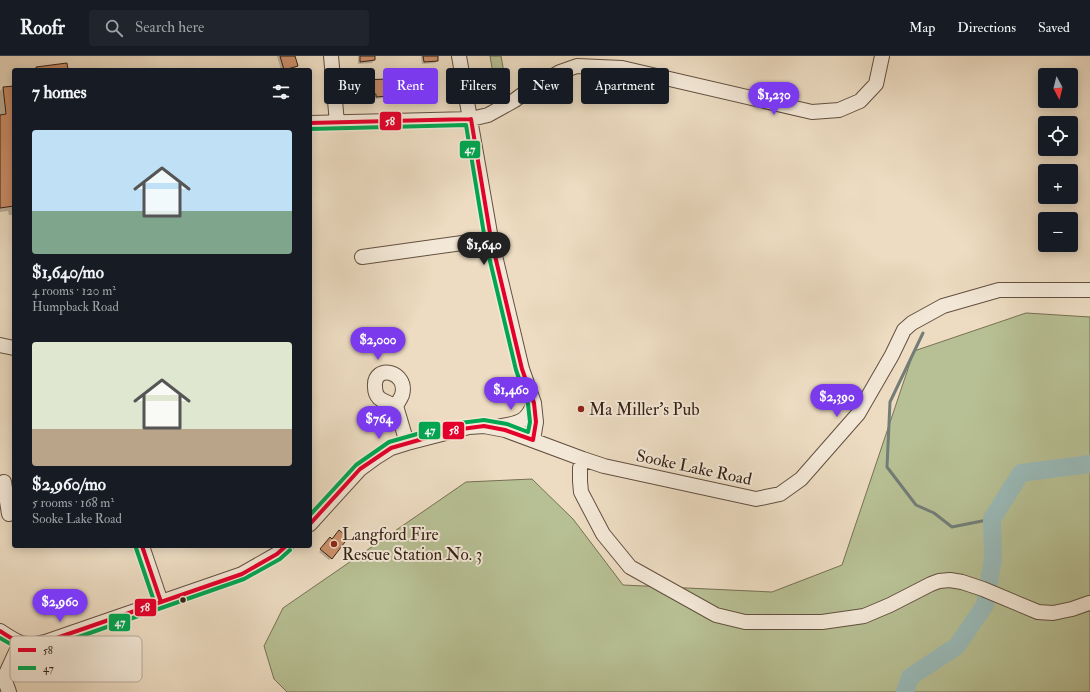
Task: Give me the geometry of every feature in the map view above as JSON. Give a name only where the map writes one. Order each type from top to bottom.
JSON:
[{"type":"street","points":[[331,56],[337,123]]},
{"type":"street","points":[[459,56],[491,239],[522,369],[534,403],[536,422],[532,440]]},
{"type":"street","points":[[312,123],[471,119],[488,115],[560,72],[577,66],[620,62],[812,112],[839,110],[860,101],[876,84],[882,56]]},
{"type":"street","points":[[362,257],[491,239]]},
{"type":"street","name":"Sooke Lake Road","points":[[312,519],[360,469],[392,448],[469,427],[484,426],[496,427],[604,466],[756,499],[780,494],[801,479],[858,414],[892,355],[904,330],[912,323],[943,306],[999,290],[1090,290]]},
{"type":"street","points":[[0,345],[12,348]]},
{"type":"street","points":[[496,427],[514,424],[522,420],[530,414],[534,403]]},
{"type":"street","points":[[396,406],[408,443]]},
{"type":"street","points":[[583,459],[580,468],[581,492],[603,534],[630,567],[716,615],[744,622],[822,622],[864,616],[940,581],[950,580],[962,582],[983,589],[1038,612],[1053,614],[1072,610],[1089,603]]},
{"type":"street","points":[[6,481],[9,514]]},
{"type":"street","points":[[143,548],[161,602]]},
{"type":"street","points":[[62,636],[242,574],[277,554],[284,548]]},
{"type":"street","points":[[0,631],[10,637]]},
{"type":"street","points":[[9,692],[2,678],[10,662]]},
{"type":"green space","points":[[490,56],[501,56],[503,68],[492,68]]},
{"type":"green space","points":[[1026,313],[1090,317],[1090,692],[287,692],[274,679],[264,646],[283,608],[466,482],[532,479],[573,519],[623,585],[772,592],[842,565],[914,351]]},
{"type":"building","points":[[280,56],[295,56],[298,66],[283,68]]},
{"type":"building","points":[[360,56],[375,56],[375,60],[360,62]]},
{"type":"building","points":[[423,56],[438,56],[438,61],[424,62]]},
{"type":"building","points":[[67,63],[68,68],[36,68]]},
{"type":"building","points":[[375,79],[383,79],[383,96],[376,97]]},
{"type":"building","points":[[12,86],[12,206],[0,208],[0,115],[6,114],[3,87]]},
{"type":"building","name":"Langford Fire Rescue Station No. 3","points":[[339,530],[348,538],[332,559],[320,549],[330,537],[332,539]]},
{"type":"waterway","points":[[923,333],[890,402],[887,467],[916,505],[934,513],[952,527],[992,519]]},
{"type":"waterway","points":[[905,692],[910,677],[957,646],[985,605],[993,559],[992,519],[1021,473],[1090,464]]},
{"type":"transit line","name":"58","points":[[312,123],[471,119]]},
{"type":"transit line","name":"58","points":[[312,522],[360,469],[391,448],[454,430],[484,426],[505,430],[533,440],[536,422],[534,403],[522,369],[491,239],[471,119]]},
{"type":"transit line","name":"47","points":[[312,129],[466,125],[485,240],[516,370],[528,404],[530,422],[528,432],[507,424],[484,420],[452,424],[389,442],[356,465],[312,513]]},
{"type":"transit line","name":"47","points":[[136,548],[155,604]]},
{"type":"transit line","name":"58","points":[[143,548],[161,602]]},
{"type":"transit line","name":"58","points":[[62,636],[242,574],[277,554],[284,548]]},
{"type":"transit line","name":"47","points":[[81,636],[244,579],[280,559],[290,550]]},
{"type":"transit line","name":"58","points":[[0,631],[10,637]]},
{"type":"transit line","name":"47","points":[[0,638],[10,643]]},
{"type":"place","name":"Ma Miller’s Pub","points":[[581,409]]},
{"type":"place","name":"Langford Fire Rescue Station No. 3","points":[[334,544]]}]
